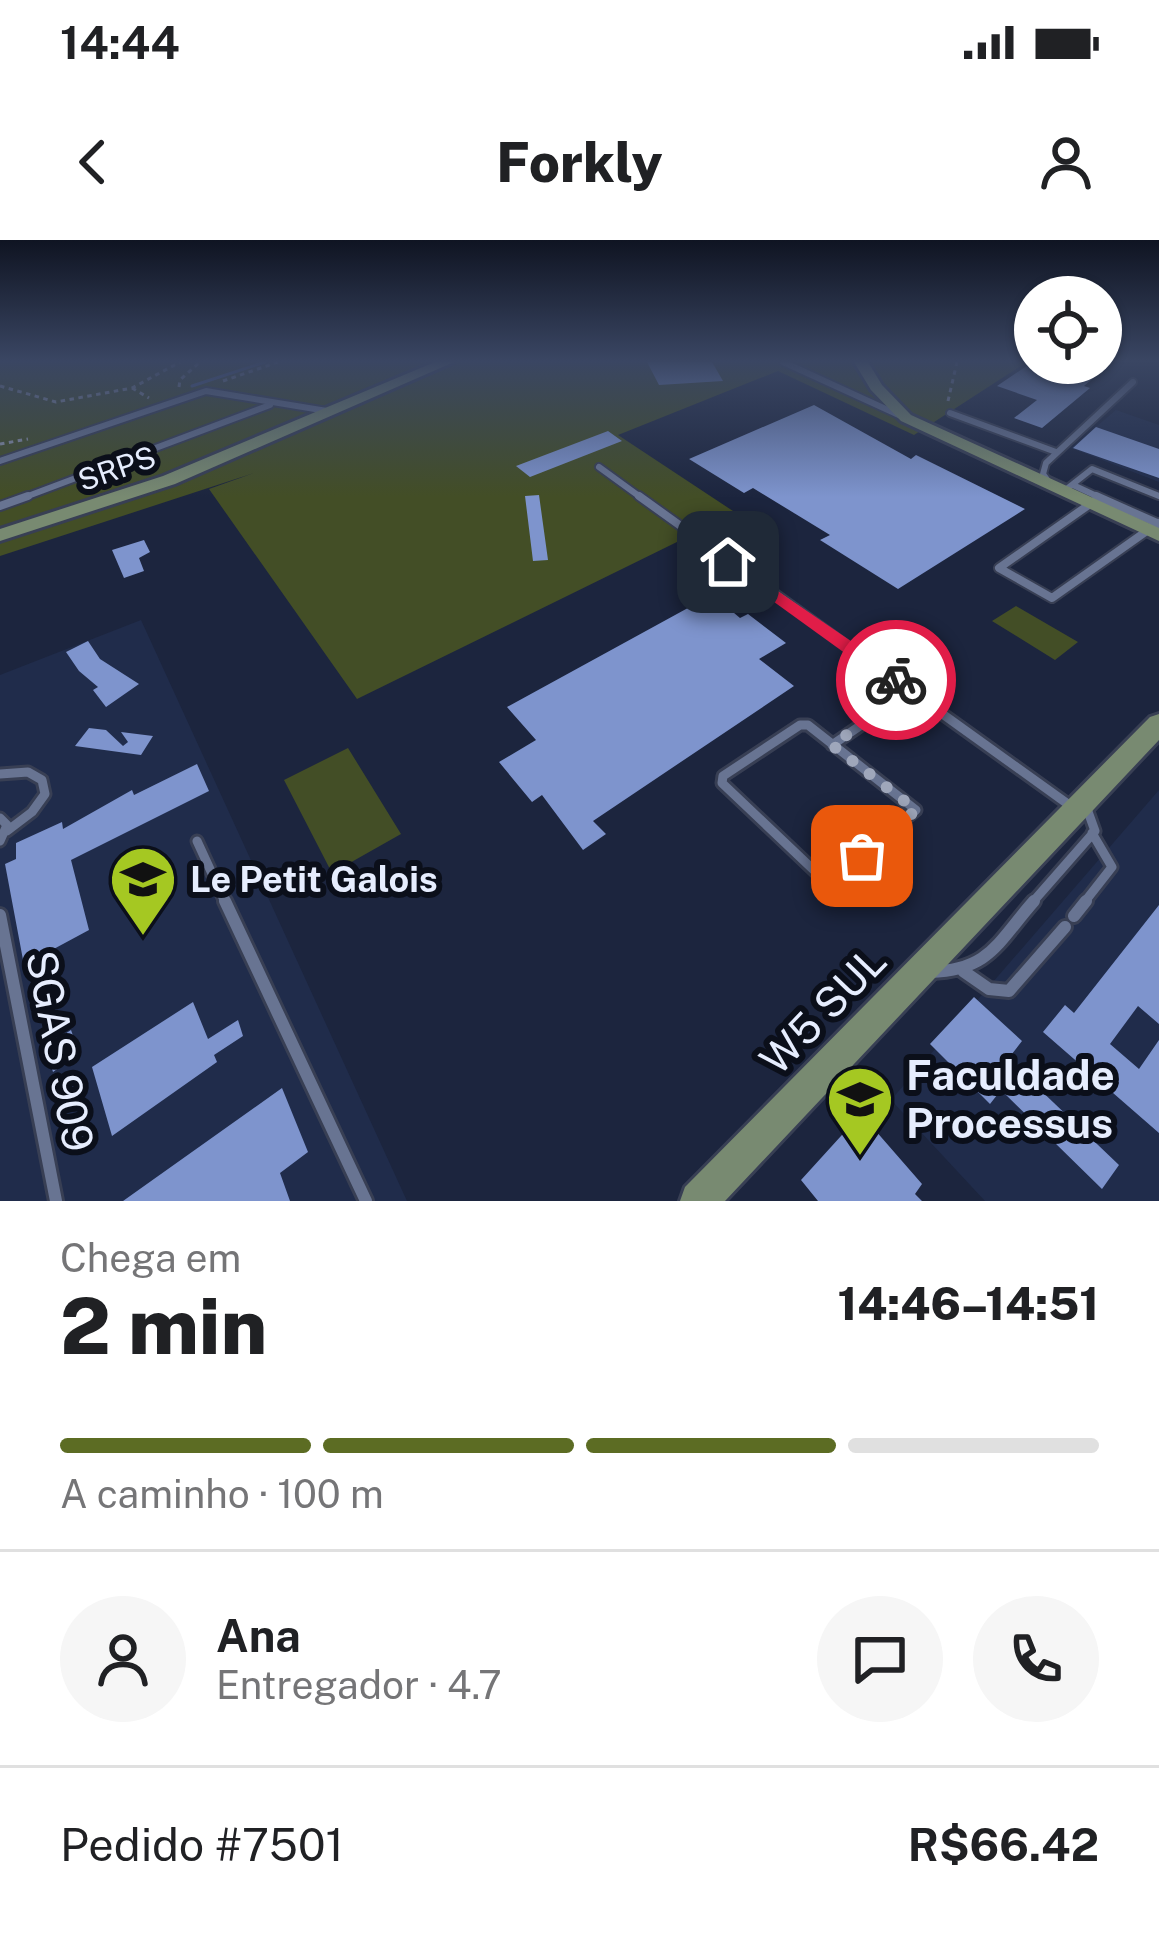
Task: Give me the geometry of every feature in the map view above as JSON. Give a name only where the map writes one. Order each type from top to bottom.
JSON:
[{"type":"main road","name":"SRPS","points":[[0,535],[169,480],[345,407]]},
{"type":"main road","points":[[895,407],[906,418],[1063,487],[1090,504],[1156,528]]},
{"type":"main road","name":"W5 SUL","points":[[699,1201],[918,972],[1084,815],[1152,742]]},
{"type":"lane","points":[[0,461],[158,407]]},
{"type":"lane","points":[[0,506],[266,407]]},
{"type":"lane","points":[[300,407],[333,412]]},
{"type":"lane","points":[[882,407],[906,418]]},
{"type":"lane","points":[[1106,407],[1056,452],[1043,474],[1156,528]]},
{"type":"lane","points":[[950,413],[1056,452]]},
{"type":"lane","points":[[599,467],[1084,815],[1112,867],[1070,922],[1009,991],[989,988],[963,971]]},
{"type":"lane","points":[[1063,487],[1093,469],[1159,496]]},
{"type":"lane","points":[[1090,504],[999,568],[1052,598],[1156,528]]},
{"type":"lane","points":[[832,745],[911,691]]},
{"type":"lane","points":[[800,725],[808,725],[832,745],[916,812],[836,877],[826,878],[723,787],[721,780],[800,725]]},
{"type":"lane","points":[[0,774],[28,772],[42,781],[45,794],[3,836]]},
{"type":"lane","points":[[918,972],[963,971],[979,964],[1084,815]]},
{"type":"lane","points":[[0,818],[3,836]]},
{"type":"lane","points":[[196,841],[366,1201]]},
{"type":"lane","name":"SGAS 909","points":[[0,914],[55,1196]]},
{"type":"lane","points":[[39,1201],[55,1196]]},
{"type":"path","points":[[947,407],[950,413]]},
{"type":"shaded area","points":[[1116,410],[1159,425],[1159,482],[1071,448]]},
{"type":"shaded area","name":"Le Petit Galois","points":[[141,620],[407,1201],[0,1201],[0,675]]},
{"type":"shaded area","points":[[1159,790],[1159,1201],[985,1201],[891,1100]]},
{"type":"green space","points":[[0,407],[688,407],[618,435],[736,513],[357,699],[209,489],[254,473],[0,556]]},
{"type":"green space","points":[[854,407],[958,407],[914,435]]},
{"type":"green space","points":[[1016,606],[1078,642],[1055,660],[992,621]]},
{"type":"green space","points":[[348,748],[401,834],[332,873],[284,780]]},
{"type":"building","points":[[817,407],[911,459],[916,455],[1025,509],[898,589],[820,540],[830,535],[753,488],[744,493],[689,459]]},
{"type":"building","points":[[1028,407],[1067,407],[1042,428],[1014,418]]},
{"type":"building","points":[[1096,427],[1159,449],[1159,478],[1073,448]]},
{"type":"building","points":[[608,431],[622,441],[530,477],[516,466]]},
{"type":"building","points":[[539,495],[548,560],[533,561],[525,496]]},
{"type":"building","points":[[144,540],[150,552],[139,558],[144,571],[124,578],[112,550]]},
{"type":"building","points":[[702,586],[740,618],[748,614],[786,643],[759,659],[794,686],[593,821],[606,834],[583,850],[542,795],[532,802],[499,762],[536,740],[507,707],[697,603],[686,595]]},
{"type":"building","points":[[88,641],[100,659],[139,684],[106,707],[93,690],[98,687],[66,652]]},
{"type":"building","points":[[89,728],[106,730],[123,746],[128,742],[121,732],[153,736],[141,755],[75,746]]},
{"type":"building","points":[[197,764],[209,791],[71,860],[89,930],[24,965],[5,864],[16,859],[16,843],[62,822],[63,829],[132,790],[134,795]]},
{"type":"building","points":[[1159,905],[1159,1024],[1138,1006],[1110,1044],[1139,1069],[1159,1040],[1159,1133],[1043,1032],[1065,1005],[1074,1013]]},
{"type":"building","points":[[974,997],[1022,1041],[1008,1059],[1119,1165],[1102,1189],[1001,1090],[990,1104],[930,1044]]},
{"type":"building","points":[[193,1002],[208,1039],[238,1020],[243,1036],[214,1055],[217,1062],[112,1136],[92,1067]]},
{"type":"building","points":[[71,1030],[79,1053],[53,1072],[45,1047]]},
{"type":"building","points":[[282,1088],[308,1152],[280,1173],[290,1201],[123,1201]]},
{"type":"building","name":"Faculdade Processus","points":[[861,1114],[922,1184],[915,1194],[922,1201],[818,1201],[801,1180]]},
{"type":"way so far","points":[[862,856],[916,810],[832,745],[911,691],[896,680]]},
{"type":"place","name":"Le Petit Galois","points":[[143,938]]},
{"type":"place","name":"Faculdade Processus","points":[[860,1158]]},
{"type":"route","points":[[728,562],[896,680]]}]
